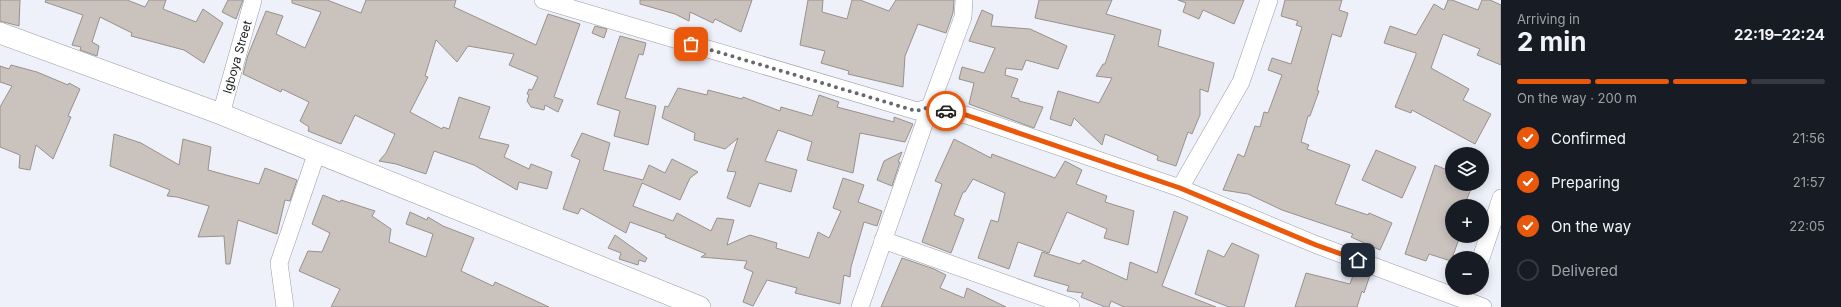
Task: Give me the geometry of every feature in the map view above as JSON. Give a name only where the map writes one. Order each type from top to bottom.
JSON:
[{"type":"main road","points":[[0,33],[221,114],[700,307]]},
{"type":"street","name":"Igboya Street","points":[[221,114],[253,0]]},
{"type":"street","points":[[543,0],[916,111],[930,107],[966,115],[1180,188],[1316,245],[1468,299],[1483,307]]},
{"type":"street","points":[[860,307],[930,107],[964,16],[964,0]]},
{"type":"street","points":[[1180,188],[1241,82],[1269,0]]},
{"type":"street","points":[[285,307],[279,263],[316,152]]},
{"type":"street","points":[[1483,251],[1501,198]]},
{"type":"street","points":[[883,240],[1071,307]]},
{"type":"building","points":[[0,0],[20,0],[19,26],[0,21]]},
{"type":"building","points":[[46,0],[127,0],[145,7],[149,0],[166,0],[163,9],[196,22],[203,9],[223,23],[204,63],[184,50],[131,36],[132,33],[100,17],[92,42],[99,46],[97,56],[80,50],[81,47],[72,45],[83,15],[45,2]]},
{"type":"building","points":[[228,0],[243,0],[236,19],[222,12]]},
{"type":"building","points":[[292,0],[327,0],[361,13],[366,0],[456,0],[454,7],[536,45],[548,14],[580,24],[554,97],[563,100],[558,112],[545,105],[544,110],[531,107],[527,101],[529,95],[527,94],[529,89],[532,90],[538,77],[509,65],[514,54],[468,46],[457,62],[436,40],[425,76],[428,77],[410,112],[442,129],[443,127],[449,129],[459,97],[490,107],[479,138],[509,145],[504,157],[529,169],[531,164],[552,172],[547,189],[519,182],[517,190],[474,165],[434,151],[426,174],[396,164],[379,161],[386,153],[395,134],[355,115],[341,144],[308,131],[309,127],[300,121],[309,102],[282,89],[281,92],[243,74],[248,55],[266,11],[283,16],[276,34],[305,48],[321,12],[292,3]]},
{"type":"building","points":[[640,0],[752,0],[741,32],[715,19],[713,23],[690,12],[689,21],[675,14],[640,4]]},
{"type":"building","points":[[808,0],[823,0],[822,12],[847,19],[852,0],[860,0],[889,11],[896,0],[954,0],[953,13],[946,33],[918,24],[905,56],[903,87],[848,74],[849,71],[821,63],[825,51],[800,45]]},
{"type":"building","points":[[1039,0],[1112,0],[1106,14],[1161,30],[1158,46],[1214,63],[1208,92],[1200,89],[1200,115],[1192,134],[1188,132],[1176,166],[1157,160],[1158,156],[1105,134],[1102,145],[1074,118],[1071,126],[1050,119],[1058,91],[1099,103],[1112,78],[1096,76],[1103,64],[1105,64],[1115,35],[1035,18]]},
{"type":"building","points":[[1178,0],[1244,0],[1234,24],[1203,10],[1199,19],[1183,12],[1186,3]]},
{"type":"building","points":[[1285,0],[1342,0],[1339,10],[1348,13],[1341,37],[1332,34],[1317,90],[1319,91],[1310,116],[1308,116],[1301,142],[1309,145],[1307,149],[1350,165],[1335,204],[1368,215],[1369,213],[1392,223],[1380,250],[1351,237],[1353,234],[1282,210],[1248,194],[1223,190],[1238,154],[1244,157],[1255,126],[1260,127],[1264,112],[1268,113],[1282,75],[1268,70],[1272,58],[1291,64],[1302,27],[1296,25],[1298,21],[1281,16]]},
{"type":"building","points":[[1448,0],[1452,0],[1478,10],[1482,0],[1490,0],[1501,5],[1501,65],[1477,55],[1480,49],[1443,34],[1431,68],[1469,89],[1463,100],[1491,114],[1475,144],[1412,110],[1411,113],[1395,107],[1416,53],[1384,43],[1390,26],[1416,35],[1434,4],[1444,10]]},
{"type":"building","points":[[982,10],[993,15],[991,26],[1030,29],[1067,46],[1058,69],[1026,60],[1022,70],[1006,68],[1005,75],[1018,79],[1011,97],[1019,99],[1019,101],[1043,107],[1034,128],[969,104],[974,83],[959,79],[962,67],[984,73],[995,48],[969,41]]},
{"type":"building","points":[[595,26],[607,29],[604,38],[592,33]]},
{"type":"building","points":[[620,36],[646,43],[643,55],[639,54],[625,98],[656,106],[648,145],[614,136],[620,111],[597,104]]},
{"type":"building","points":[[11,65],[37,72],[68,85],[69,83],[80,89],[68,116],[71,117],[53,159],[36,145],[30,170],[19,168],[20,155],[0,147],[0,107],[12,86],[0,82],[0,66],[9,69]]},
{"type":"building","points":[[678,88],[707,95],[708,90],[742,99],[743,97],[780,111],[781,107],[812,116],[819,95],[839,102],[837,107],[894,122],[894,117],[913,124],[905,142],[860,133],[853,173],[807,160],[812,142],[778,130],[765,161],[797,170],[791,192],[759,183],[750,207],[727,198],[736,172],[727,171],[738,138],[725,149],[694,140],[695,133],[662,118],[665,106],[668,107]]},
{"type":"building","points":[[582,133],[610,143],[603,170],[643,180],[649,165],[665,173],[672,159],[698,172],[690,178],[680,200],[642,183],[633,206],[673,221],[677,213],[711,231],[717,218],[734,220],[727,245],[750,235],[777,243],[776,248],[809,258],[818,232],[829,238],[841,211],[833,208],[843,178],[864,185],[858,202],[882,211],[877,226],[864,222],[851,267],[850,277],[844,275],[840,304],[795,293],[797,288],[767,280],[753,306],[743,302],[753,272],[744,268],[747,261],[701,257],[706,254],[665,237],[666,235],[630,222],[626,233],[581,208],[578,214],[563,209],[580,160],[571,156]]},
{"type":"building","points":[[114,134],[141,143],[179,165],[183,139],[211,147],[208,170],[259,184],[265,168],[297,180],[290,201],[285,200],[277,234],[238,220],[230,264],[226,264],[224,236],[198,237],[209,206],[177,197],[167,196],[170,190],[110,166]]},
{"type":"building","points":[[954,139],[991,158],[992,154],[1055,178],[1065,161],[1082,170],[1076,184],[1107,196],[1105,202],[1134,211],[1128,245],[1104,238],[1107,229],[1067,212],[1049,253],[1018,242],[1009,269],[978,258],[991,220],[998,222],[1005,193],[973,179],[965,192],[963,192],[954,215],[964,219],[951,253],[922,242],[942,184],[935,181]]},
{"type":"building","points":[[1376,150],[1416,167],[1402,198],[1362,180]]},
{"type":"building","points":[[902,152],[892,186],[877,180],[884,161]]},
{"type":"building","points":[[1435,165],[1445,169],[1445,191],[1470,191],[1467,199],[1445,199],[1445,243],[1457,243],[1455,251],[1445,251],[1445,259],[1429,254],[1426,261],[1405,254]]},
{"type":"building","points":[[323,195],[340,202],[341,200],[375,211],[372,216],[391,229],[389,242],[426,257],[433,234],[406,224],[410,212],[427,220],[428,217],[443,226],[474,238],[461,271],[493,286],[495,282],[549,307],[331,307],[340,289],[299,271],[308,251],[322,252],[330,233],[312,224]]},
{"type":"building","points":[[1174,211],[1188,217],[1162,286],[1216,307],[1124,307],[1111,301],[1109,307],[1105,307],[1081,297],[1083,293],[1067,291],[1069,286],[1034,276],[1042,252],[1080,264],[1083,260],[1127,280],[1130,262],[1157,273]]},
{"type":"building","points":[[615,235],[647,258],[645,262],[639,260],[638,265],[619,259],[621,253],[608,248]]},
{"type":"building","points":[[1232,243],[1259,255],[1244,307],[1229,307],[1195,294],[1208,250],[1224,257]]},
{"type":"building","points":[[902,258],[934,269],[946,275],[940,288],[964,298],[967,288],[1006,307],[881,307]]},
{"type":"building","points":[[1355,270],[1370,275],[1364,293],[1362,291],[1357,307],[1295,307],[1306,273],[1350,284]]},
{"type":"way so far","points":[[691,44],[916,111],[930,107],[946,111]]},
{"type":"route","points":[[946,111],[966,115],[1180,188],[1316,245],[1358,260]]}]
